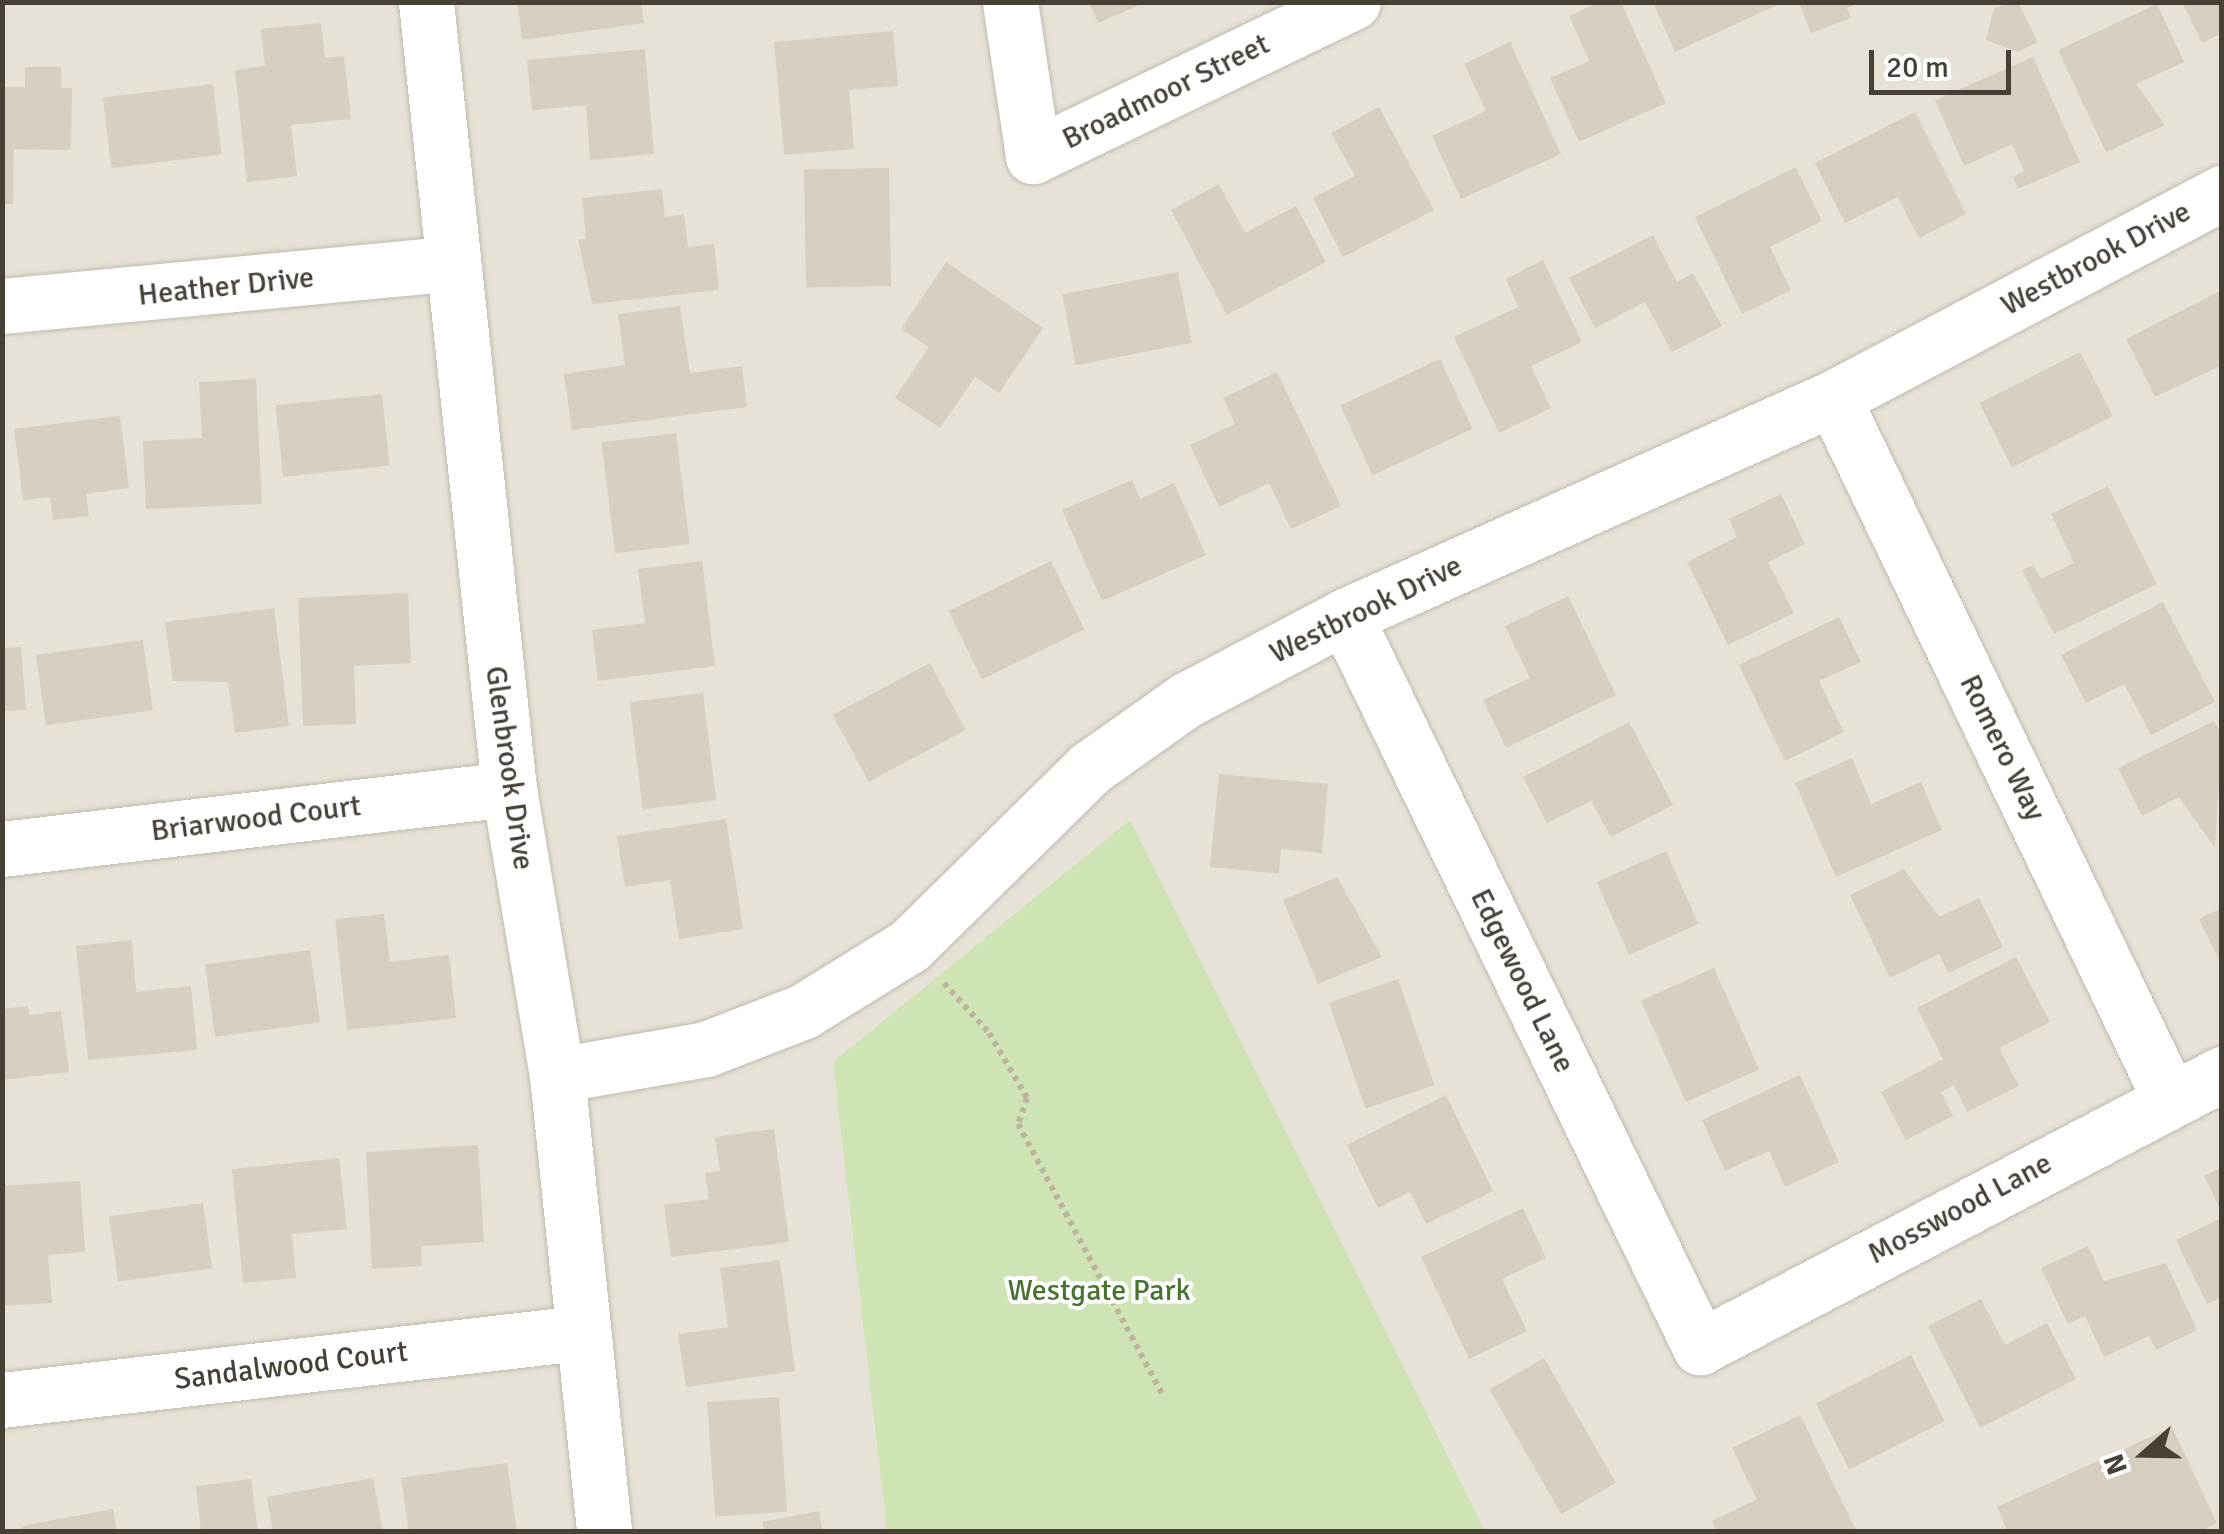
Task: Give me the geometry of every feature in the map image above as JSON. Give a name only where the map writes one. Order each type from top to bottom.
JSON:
[{"type":"street","name":"Glenbrook Drive","points":[[426,2],[449,264],[510,789],[557,1075],[579,1333],[604,1532]]},
{"type":"street","name":"Broadmoor Street","points":[[1010,2],[1032,156],[1353,2]]},
{"type":"street","name":"Westbrook Drive","points":[[557,1075],[706,1049],[804,1011],[909,946],[1090,768],[1186,700],[1344,616],[1833,398],[2222,193]]},
{"type":"street","name":"Heather Drive","points":[[2,306],[449,264]]},
{"type":"street","name":"Romero Way","points":[[1833,398],[2170,1099]]},
{"type":"street","name":"Edgewood Lane","points":[[1344,616],[1700,1346]]},
{"type":"street","name":"Briarwood Court","points":[[2,849],[510,789]]},
{"type":"street","name":"Mosswood Lane","points":[[1700,1346],[2222,1074]]},
{"type":"street","name":"Sandalwood Court","points":[[2,1400],[579,1333]]},
{"type":"path","points":[[909,946],[989,1033],[1027,1098],[1018,1124],[1164,1398]]},
{"type":"shaded area","points":[[3,3],[2221,3],[2221,1531],[3,1531]]},
{"type":"green space","name":"Westgate Park","points":[[1130,820],[1485,1531],[887,1531],[833,1062]]},
{"type":"building","points":[[517,2],[641,2],[644,23],[522,40]]},
{"type":"building","points":[[1089,2],[1146,2],[1098,23]]},
{"type":"building","points":[[1599,2],[1621,2],[1666,103],[1579,142],[1550,78],[1589,61],[1569,16]]},
{"type":"building","points":[[1653,2],[1776,2],[1777,5],[1675,52]]},
{"type":"building","points":[[1799,2],[1860,3],[1847,8],[1851,18],[1811,33]]},
{"type":"building","points":[[2018,2],[2038,42],[2018,52],[1986,40],[1994,8]]},
{"type":"building","points":[[2182,2],[2222,2],[2222,33],[2202,43]]},
{"type":"building","points":[[2157,4],[2184,62],[2136,84],[2165,125],[2106,152],[2058,50]]},
{"type":"building","points":[[321,23],[325,58],[344,56],[351,119],[291,125],[297,176],[247,182],[235,70],[265,66],[261,29]]},
{"type":"building","points":[[893,31],[898,86],[849,90],[854,149],[784,155],[774,42]]},
{"type":"building","points":[[1510,42],[1561,154],[1461,199],[1432,136],[1486,111],[1464,64]]},
{"type":"building","points":[[645,49],[654,154],[590,160],[586,105],[532,110],[527,60]]},
{"type":"building","points":[[2033,57],[2080,162],[2018,189],[2013,177],[2024,171],[2012,144],[1964,166],[1935,100]]},
{"type":"building","points":[[25,67],[61,67],[61,88],[72,88],[71,150],[14,149],[13,204],[2,204],[2,87],[25,87]]},
{"type":"building","points":[[213,84],[222,154],[111,168],[103,98]]},
{"type":"building","points":[[1379,107],[1434,210],[1343,257],[1313,198],[1355,176],[1331,133]]},
{"type":"building","points":[[1915,112],[1966,214],[1919,238],[1898,197],[1845,223],[1815,163]]},
{"type":"building","points":[[1796,167],[1822,221],[1770,247],[1791,290],[1742,314],[1695,217]]},
{"type":"building","points":[[889,168],[891,286],[806,287],[804,169]]},
{"type":"building","points":[[1219,184],[1245,233],[1296,206],[1326,262],[1227,315],[1171,210]]},
{"type":"building","points":[[662,189],[665,217],[684,214],[688,247],[714,244],[719,290],[592,304],[578,240],[586,239],[582,198]]},
{"type":"building","points":[[1653,235],[1677,282],[1693,273],[1722,326],[1672,352],[1645,302],[1595,328],[1569,278]]},
{"type":"building","points":[[1543,260],[1582,342],[1531,366],[1551,408],[1499,433],[1454,337],[1518,307],[1506,279]]},
{"type":"building","points":[[946,262],[1043,328],[999,393],[975,377],[940,428],[895,398],[929,347],[901,329]]},
{"type":"building","points":[[1178,272],[1192,343],[1076,365],[1062,295]]},
{"type":"building","points":[[2222,290],[2222,365],[2155,397],[2126,339]]},
{"type":"building","points":[[680,306],[690,373],[742,366],[747,407],[572,430],[564,374],[625,365],[618,314]]},
{"type":"building","points":[[2080,352],[2113,416],[2012,467],[1979,403]]},
{"type":"building","points":[[1440,359],[1473,429],[1373,475],[1340,405]]},
{"type":"building","points":[[1277,372],[1341,506],[1291,529],[1269,483],[1219,507],[1190,445],[1235,424],[1223,398]]},
{"type":"building","points":[[256,379],[262,504],[146,509],[143,441],[202,438],[199,382]]},
{"type":"building","points":[[382,394],[390,466],[283,477],[276,405]]},
{"type":"building","points":[[120,416],[129,488],[86,494],[89,516],[53,520],[50,497],[23,500],[14,429]]},
{"type":"building","points":[[676,433],[690,544],[615,553],[602,442]]},
{"type":"building","points":[[1132,480],[1140,499],[1174,483],[1206,555],[1102,601],[1062,510]]},
{"type":"building","points":[[2108,486],[2157,584],[2054,634],[2022,570],[2033,565],[2041,579],[2074,563],[2051,514]]},
{"type":"building","points":[[1781,494],[1805,544],[1768,562],[1794,613],[1728,645],[1687,562],[1737,537],[1729,519]]},
{"type":"building","points":[[702,561],[715,666],[598,681],[592,630],[645,623],[638,569]]},
{"type":"building","points":[[1051,561],[1084,629],[982,679],[949,611]]},
{"type":"building","points":[[408,593],[411,663],[354,666],[356,724],[303,726],[298,598]]},
{"type":"building","points":[[1568,596],[1616,695],[1506,748],[1483,700],[1530,678],[1505,626]]},
{"type":"building","points":[[2163,602],[2215,702],[2151,735],[2124,684],[2086,703],[2061,655]]},
{"type":"building","points":[[274,608],[289,726],[235,733],[228,682],[173,681],[165,622]]},
{"type":"building","points":[[1839,617],[1861,662],[1819,681],[1844,732],[1785,761],[1739,665]]},
{"type":"building","points":[[143,640],[153,710],[46,725],[36,655]]},
{"type":"building","points":[[21,647],[26,710],[2,711],[2,648]]},
{"type":"building","points":[[930,663],[966,730],[869,782],[833,715]]},
{"type":"building","points":[[703,693],[716,800],[643,809],[630,702]]},
{"type":"building","points":[[2214,721],[2222,735],[2215,848],[2179,797],[2142,816],[2118,768]]},
{"type":"building","points":[[1629,722],[1673,805],[1611,837],[1591,801],[1547,823],[1523,777]]},
{"type":"building","points":[[1852,758],[1871,804],[1921,782],[1942,830],[1836,877],[1795,783]]},
{"type":"building","points":[[1219,774],[1328,784],[1322,853],[1281,849],[1279,874],[1210,867]]},
{"type":"building","points":[[726,819],[743,929],[679,939],[670,880],[625,887],[617,836]]},
{"type":"building","points":[[1666,851],[1699,924],[1629,955],[1597,882]]},
{"type":"building","points":[[1904,869],[1939,917],[1979,898],[2003,947],[1948,973],[1939,954],[1890,978],[1850,895]]},
{"type":"building","points":[[1337,877],[1382,957],[1318,984],[1283,900]]},
{"type":"building","points":[[2222,908],[2222,966],[2199,919]]},
{"type":"building","points":[[384,914],[390,962],[449,955],[456,1018],[347,1030],[335,919]]},
{"type":"building","points":[[132,940],[136,992],[191,986],[197,1050],[88,1060],[76,946]]},
{"type":"building","points":[[310,950],[320,1022],[215,1037],[205,965]]},
{"type":"building","points":[[2016,957],[2050,1022],[1999,1048],[2019,1086],[1967,1112],[1954,1085],[1941,1092],[1953,1116],[1906,1140],[1881,1092],[1943,1059],[1917,1008]]},
{"type":"building","points":[[1714,968],[1759,1069],[1686,1102],[1641,1001]]},
{"type":"building","points":[[1398,979],[1434,1085],[1365,1109],[1329,1003]]},
{"type":"building","points":[[28,1006],[29,1015],[61,1011],[69,1072],[2,1080],[2,1009]]},
{"type":"building","points":[[1800,1075],[1839,1162],[1785,1187],[1769,1151],[1725,1171],[1702,1120]]},
{"type":"building","points":[[1446,1095],[1493,1191],[1426,1224],[1410,1192],[1378,1208],[1347,1145]]},
{"type":"building","points":[[774,1129],[789,1242],[671,1257],[664,1205],[709,1199],[705,1173],[720,1171],[715,1137]]},
{"type":"building","points":[[478,1145],[484,1242],[421,1246],[422,1266],[372,1269],[366,1152]]},
{"type":"building","points":[[339,1158],[347,1229],[292,1234],[296,1278],[243,1283],[232,1169]]},
{"type":"building","points":[[2222,1167],[2222,1213],[2204,1176]]},
{"type":"building","points":[[80,1181],[85,1252],[48,1255],[52,1303],[2,1306],[2,1186]]},
{"type":"building","points":[[203,1203],[212,1268],[118,1282],[109,1216]]},
{"type":"building","points":[[1523,1208],[1546,1258],[1502,1279],[1527,1331],[1469,1359],[1421,1257]]},
{"type":"building","points":[[2222,1218],[2222,1297],[2207,1304],[2176,1240]]},
{"type":"building","points":[[2088,1246],[2104,1281],[2166,1263],[2197,1330],[2156,1350],[2149,1336],[2104,1357],[2085,1316],[2068,1324],[2041,1268]]},
{"type":"building","points":[[780,1260],[795,1371],[686,1387],[678,1334],[728,1327],[720,1268]]},
{"type":"building","points":[[1981,1299],[2005,1345],[2047,1323],[2076,1379],[1980,1428],[1928,1326]]},
{"type":"building","points":[[1911,1355],[1945,1421],[1849,1470],[1816,1404]]},
{"type":"building","points":[[1544,1358],[1616,1483],[1561,1514],[1489,1390]]},
{"type":"building","points":[[779,1397],[787,1512],[715,1517],[707,1402]]},
{"type":"building","points":[[1800,1415],[1857,1532],[1717,1532],[1712,1521],[1757,1499],[1732,1448]]},
{"type":"building","points":[[2172,1427],[2217,1523],[2199,1532],[2008,1532],[1997,1507]]},
{"type":"building","points":[[507,1463],[517,1532],[409,1532],[401,1478]]},
{"type":"building","points":[[373,1478],[383,1532],[273,1532],[267,1497]]},
{"type":"building","points":[[251,1479],[258,1532],[201,1532],[196,1486]]},
{"type":"building","points":[[113,1509],[117,1532],[22,1532],[21,1526]]},
{"type":"building","points":[[819,1511],[823,1532],[764,1532],[762,1522]]}]
